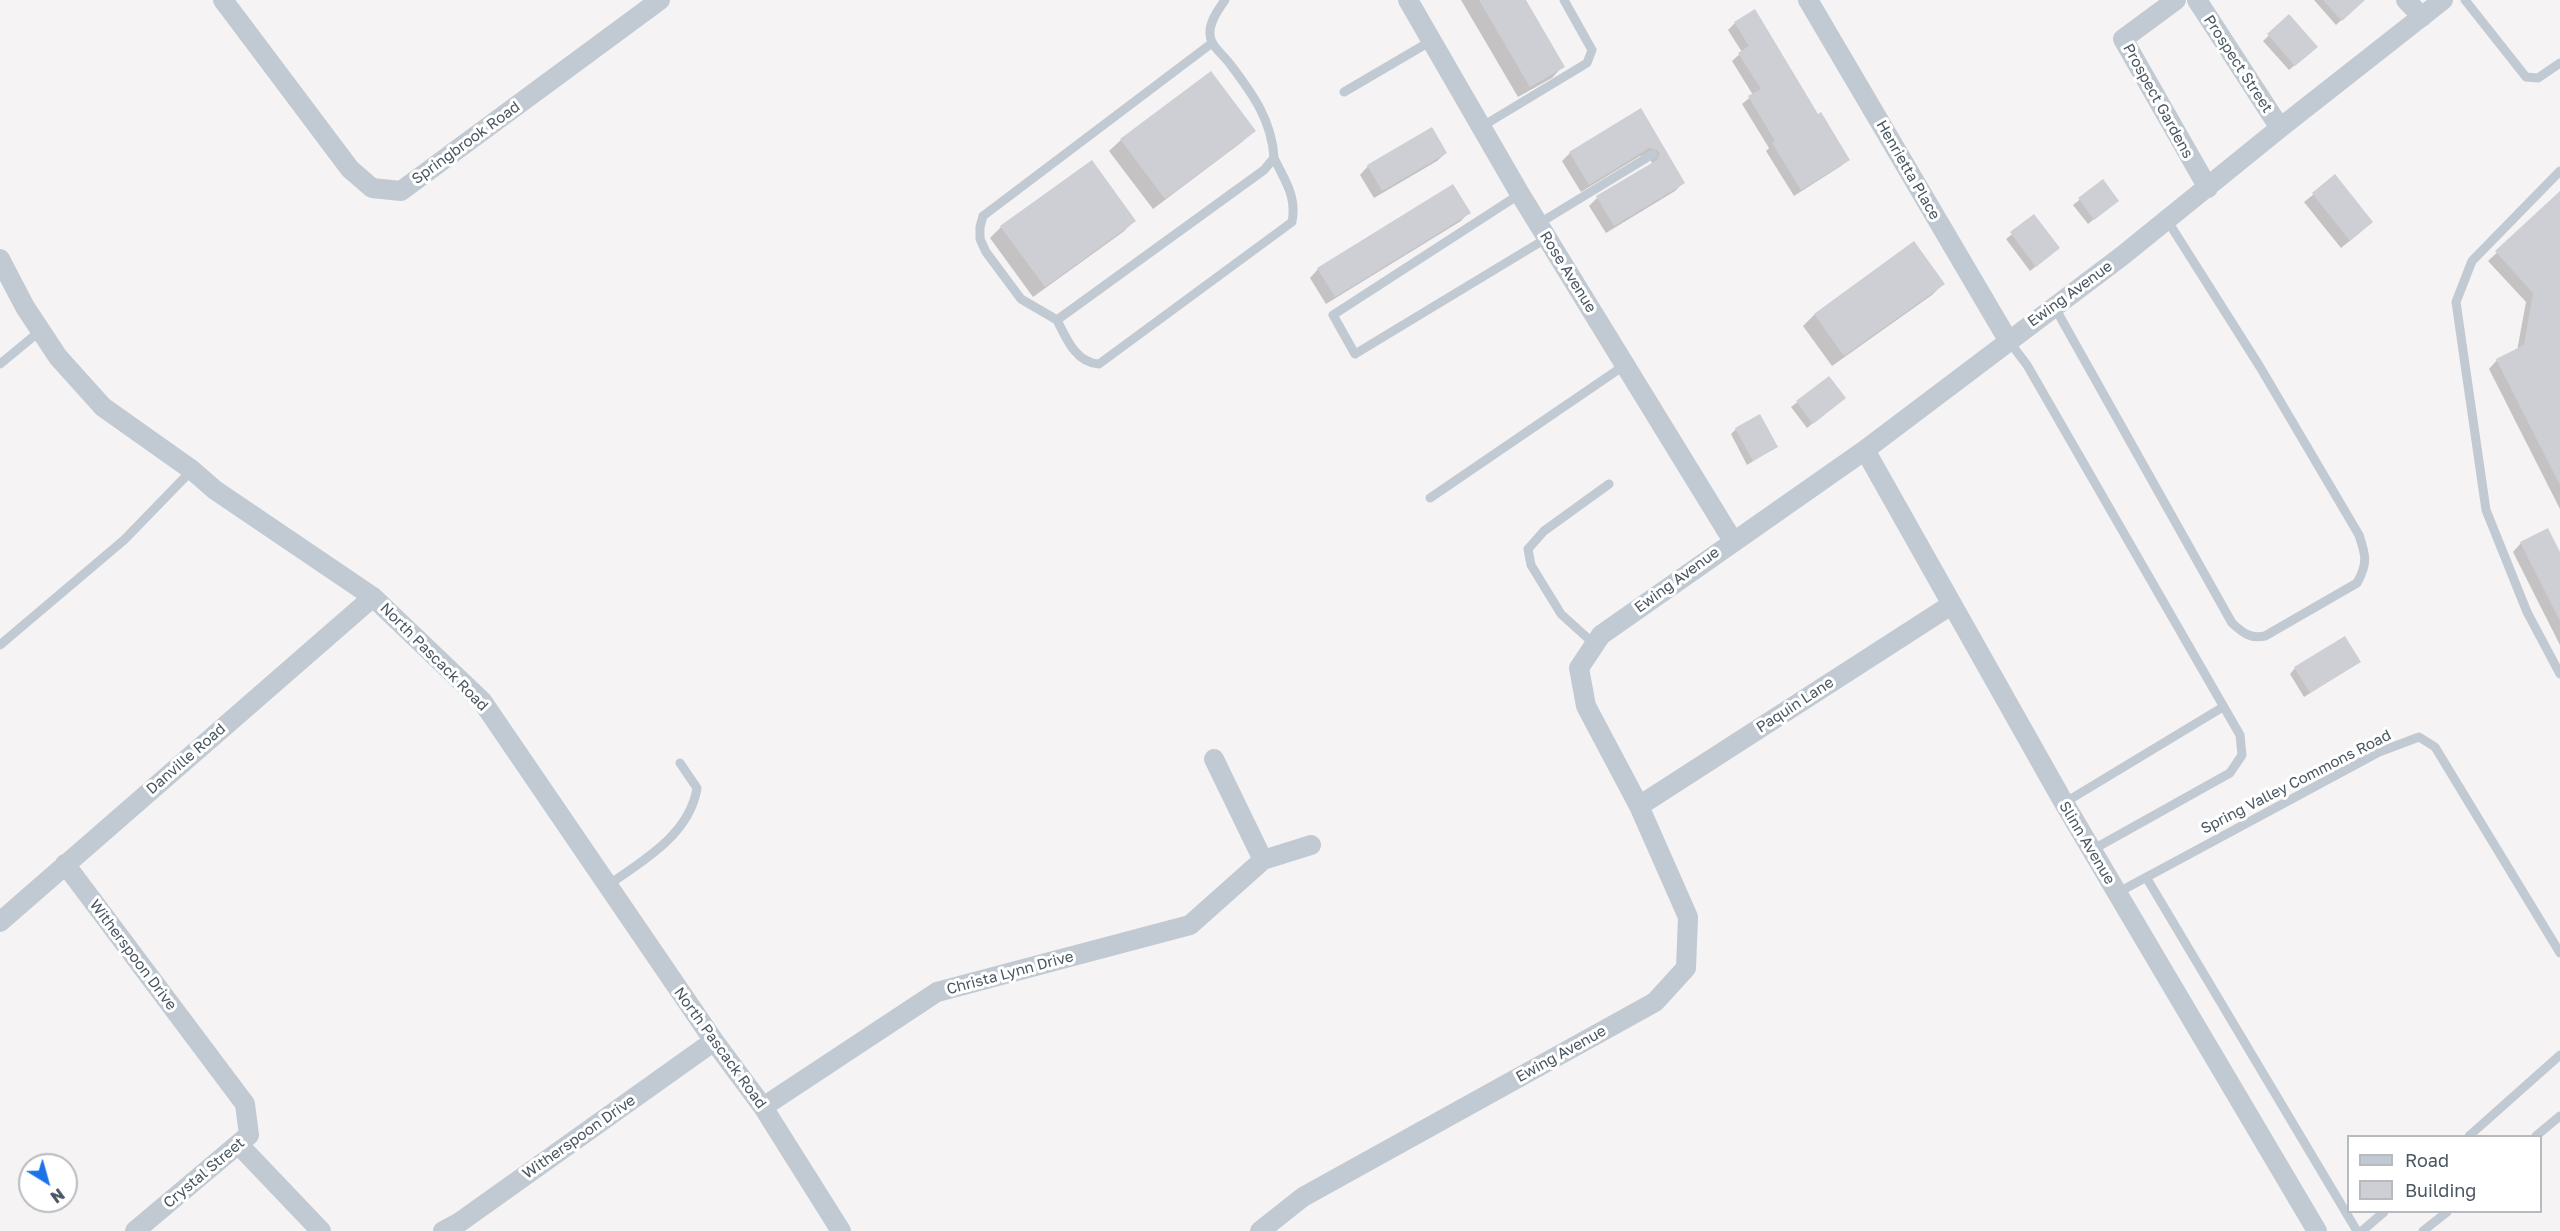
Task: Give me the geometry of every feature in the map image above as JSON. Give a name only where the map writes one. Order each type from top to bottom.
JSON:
[{"type":"street","name":"Springbrook Road","points":[[223,0],[350,169],[372,188],[401,190],[660,0]]},
{"type":"street","name":"Rose Avenue","points":[[1408,0],[1542,231],[1733,541]]},
{"type":"street","name":"Henrietta Place","points":[[1808,0],[2008,340]]},
{"type":"street","name":"Prospect Gardens","points":[[2176,0],[2123,39],[2208,188]]},
{"type":"street","name":"Prospect Street","points":[[2197,0],[2280,128]]},
{"type":"street","points":[[2406,0],[2422,17]]},
{"type":"street","name":"Ewing Avenue","points":[[1260,1231],[1303,1197],[1655,1002],[1686,968],[1688,917],[1640,806],[1586,706],[1579,668],[1600,635],[1865,450],[2167,220],[2443,0]]},
{"type":"street","name":"North Pascack Road","points":[[0,259],[25,307],[58,357],[103,407],[192,470],[215,490],[373,597],[482,701],[714,1041],[763,1107],[841,1231]]},
{"type":"street","name":"Slinn Avenue","points":[[1865,450],[2064,803],[2317,1231]]},
{"type":"street","name":"Danville Road","points":[[0,922],[373,597]]},
{"type":"street","name":"Paquin Lane","points":[[1640,806],[1951,605]]},
{"type":"street","points":[[1214,759],[1263,860]]},
{"type":"street","name":"Christa Lynn Drive","points":[[763,1107],[937,992],[1190,925],[1263,860],[1311,845]]},
{"type":"street","name":"Witherspoon Drive","points":[[65,864],[244,1104]]},
{"type":"street","name":"Witherspoon Drive","points":[[443,1231],[460,1222],[714,1041]]},
{"type":"street","name":"Crystal Street","points":[[135,1231],[249,1135],[244,1104]]},
{"type":"street","points":[[239,1145],[321,1231]]},
{"type":"lane","points":[[1212,43],[984,216],[980,227],[980,239],[986,252],[1021,299],[1057,320],[1078,355],[1090,364],[1098,364],[1292,222],[1295,208],[1293,195],[1274,158],[1273,137],[1266,117],[1242,80],[1212,43],[1210,30],[1216,11],[1225,0]]},
{"type":"lane","points":[[1481,127],[1587,63],[1592,50],[1564,0]]},
{"type":"lane","points":[[2465,0],[2526,76],[2538,78],[2560,63]]},
{"type":"lane","points":[[1344,92],[1431,41]]},
{"type":"lane","points":[[1520,194],[1333,315],[1355,354],[1542,231],[1653,154]]},
{"type":"lane","points":[[1057,320],[1264,170],[1274,158]]},
{"type":"lane","points":[[2560,171],[2472,261],[2456,302],[2486,510],[2527,612],[2560,674]]},
{"type":"lane","points":[[2054,306],[2232,623],[2242,633],[2253,638],[2265,636],[2357,583],[2365,569],[2365,552],[2359,535],[2260,367],[2167,220]]},
{"type":"lane","points":[[0,364],[40,331]]},
{"type":"lane","points":[[2008,340],[2027,365],[2240,735],[2242,755],[2230,773],[2092,850]]},
{"type":"lane","points":[[1430,498],[1625,365]]},
{"type":"lane","points":[[0,645],[124,540],[192,470]]},
{"type":"lane","points":[[1593,643],[1561,614],[1531,565],[1528,549],[1544,531],[1609,484]]},
{"type":"lane","points":[[2064,803],[2223,707]]},
{"type":"lane","name":"Spring Valley Commons Road","points":[[2117,893],[2379,752],[2419,737],[2435,747],[2560,952]]},
{"type":"lane","points":[[608,885],[657,852],[695,804],[697,788],[680,763]]},
{"type":"lane","points":[[2146,877],[2356,1231]]},
{"type":"lane","points":[[2471,1135],[2560,1055]]},
{"type":"lane","points":[[2538,1135],[2560,1116]]},
{"type":"lane","points":[[2362,1231],[2383,1213]]},
{"type":"lane","points":[[2423,1231],[2446,1213]]},
{"type":"building","points":[[1479,0],[1526,0],[1565,67],[1530,87]]},
{"type":"building","points":[[2323,0],[2365,0],[2342,21]]},
{"type":"building","points":[[1755,9],[1818,114],[1821,112],[1850,160],[1801,190],[1772,143],[1775,141],[1748,96],[1761,89],[1738,53],[1749,46],[1734,22]]},
{"type":"building","points":[[2289,14],[2318,47],[2295,66],[2267,34]]},
{"type":"building","points":[[1211,71],[1256,131],[1165,199],[1120,139]]},
{"type":"building","points":[[1641,108],[1685,183],[1614,226],[1596,196],[1657,160],[1660,154],[1658,150],[1649,148],[1589,185],[1569,152]]},
{"type":"building","points":[[1432,127],[1447,153],[1382,191],[1367,165]]},
{"type":"building","points":[[1092,160],[1136,221],[1045,287],[1000,226]]},
{"type":"building","points":[[2335,174],[2373,222],[2350,241],[2312,193]]},
{"type":"building","points":[[2103,179],[2119,201],[2094,220],[2078,198]]},
{"type":"building","points":[[1453,184],[1471,213],[1335,297],[1317,268]]},
{"type":"building","points":[[2560,191],[2560,485],[2496,359],[2524,345],[2533,293],[2495,251]]},
{"type":"building","points":[[2034,214],[2060,248],[2036,267],[2010,232]]},
{"type":"building","points":[[1914,241],[1945,284],[1844,356],[1814,314]]},
{"type":"building","points":[[1829,376],[1846,398],[1813,424],[1796,401]]},
{"type":"building","points":[[1760,414],[1778,447],[1753,461],[1735,428]]},
{"type":"building","points":[[2548,528],[2560,552],[2560,621],[2520,542]]},
{"type":"building","points":[[2345,636],[2361,662],[2310,693],[2294,667]]}]
